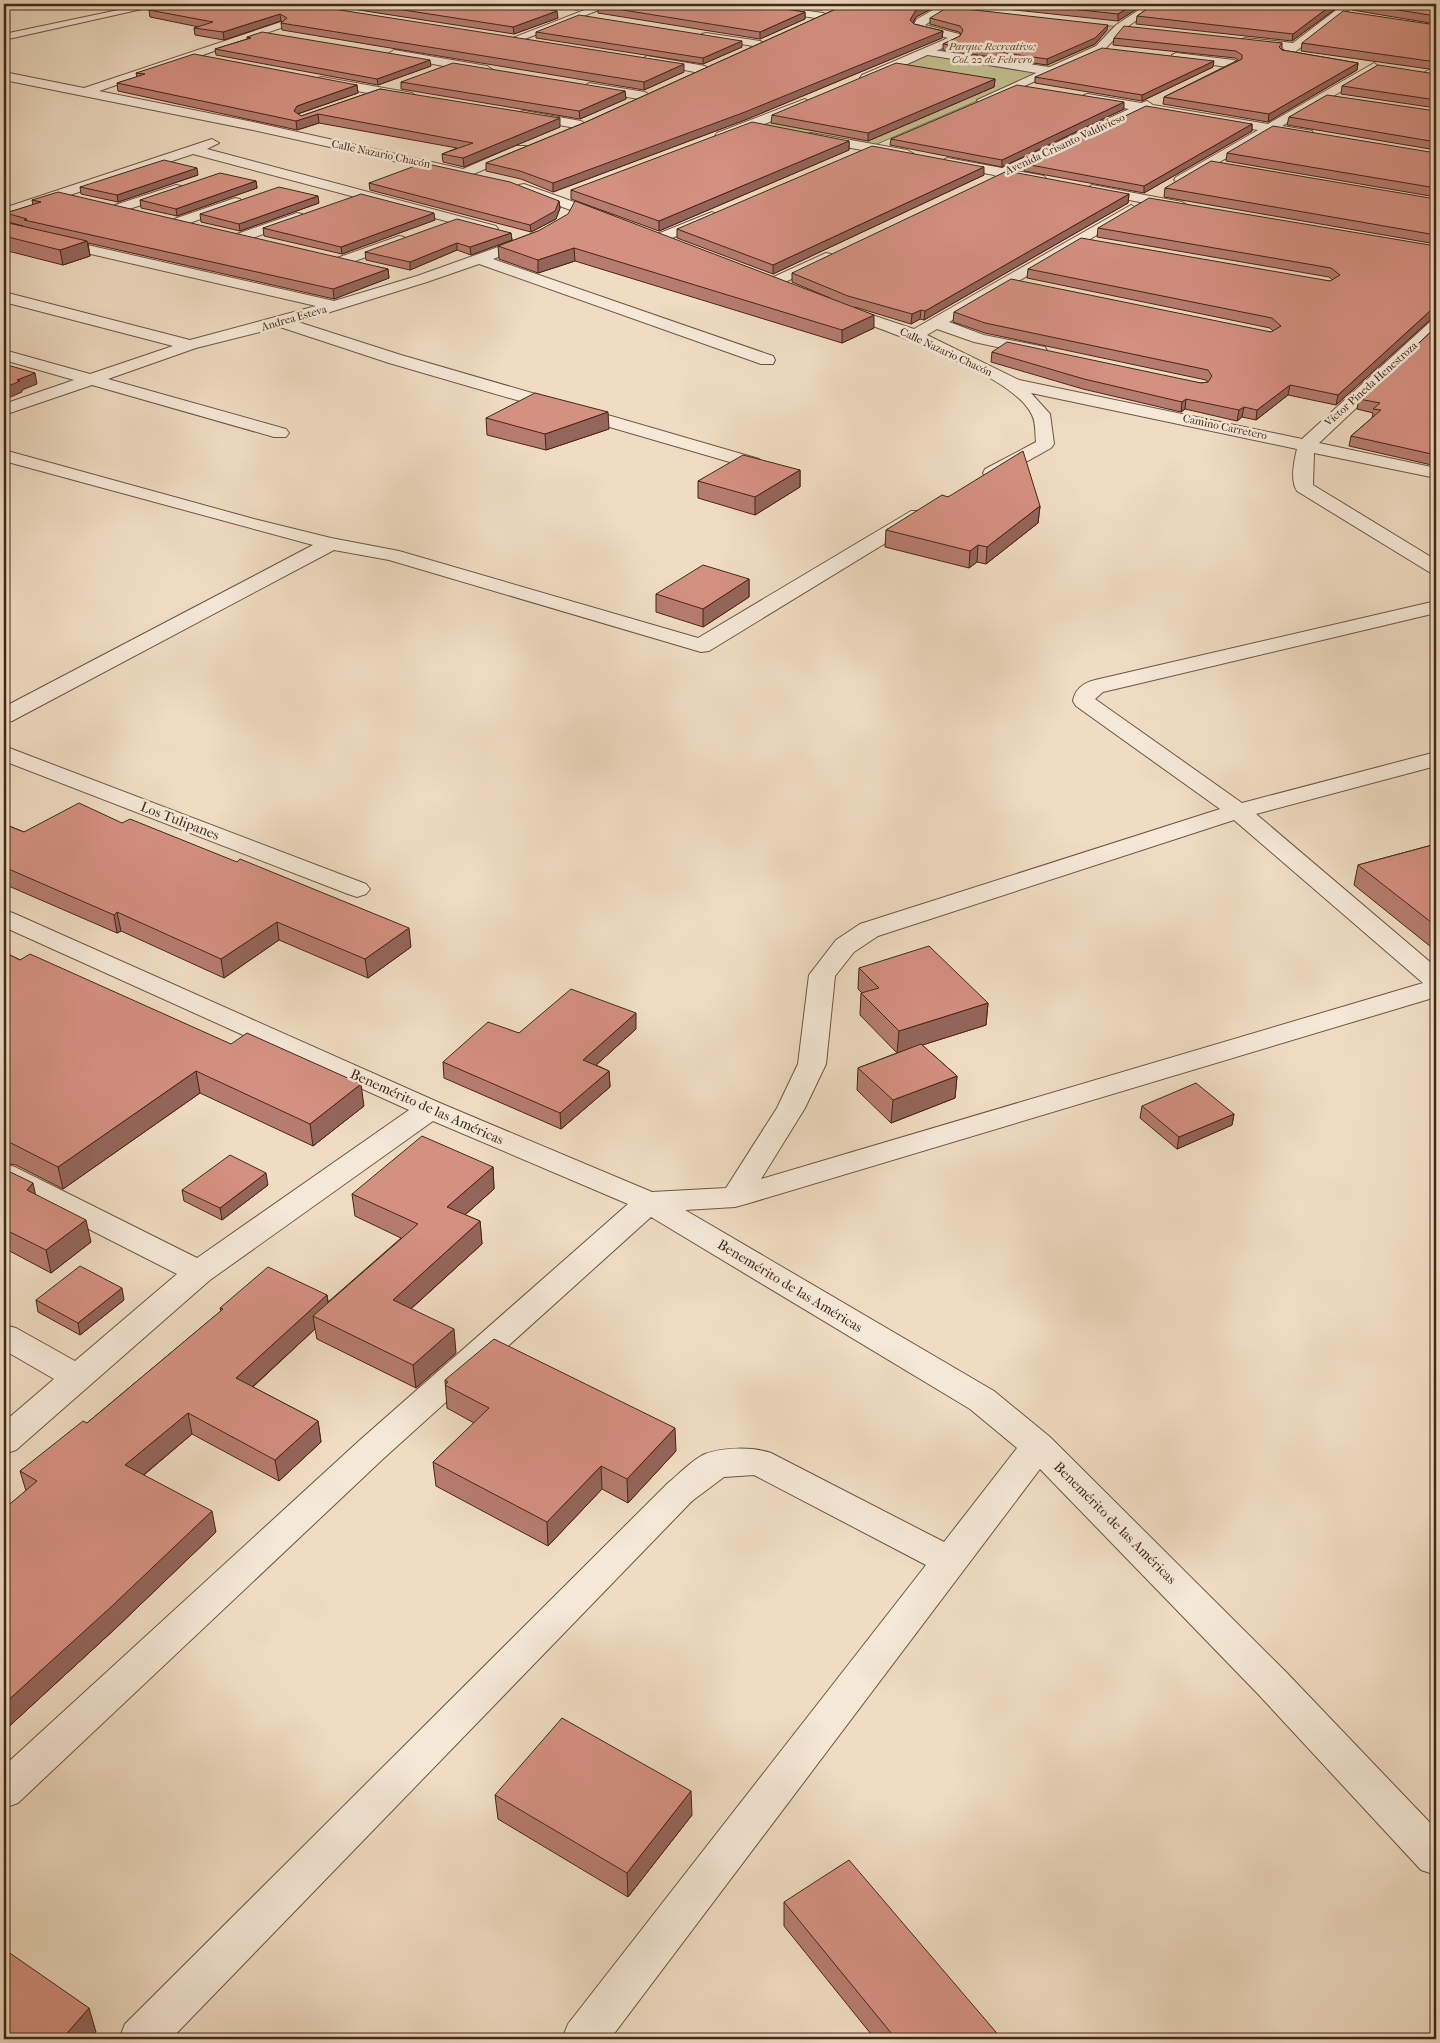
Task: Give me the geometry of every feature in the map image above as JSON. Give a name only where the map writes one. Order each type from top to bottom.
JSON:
[{"type":"street","points":[[84,92],[345,4]]},
{"type":"street","points":[[424,74],[609,4]]},
{"type":"street","points":[[737,4],[823,16]]},
{"type":"street","points":[[971,105],[1100,48],[1120,27],[1155,4]]},
{"type":"street","points":[[1291,51],[1350,4]]},
{"type":"street","points":[[299,5],[356,14]]},
{"type":"street","points":[[850,84],[954,39],[954,36],[918,27],[921,21],[948,5],[964,9]]},
{"type":"street","points":[[805,24],[837,10]]},
{"type":"street","points":[[550,11],[606,20]]},
{"type":"street","points":[[1340,12],[1360,16]]},
{"type":"street","points":[[1101,25],[1140,29]]},
{"type":"street","points":[[262,32],[290,37]]},
{"type":"street","points":[[489,34],[545,43]]},
{"type":"street","points":[[698,34],[765,42],[740,54]]},
{"type":"street","points":[[1237,40],[1291,51],[1306,57]]},
{"type":"street","points":[[1100,48],[1120,50]]},
{"type":"street","points":[[926,52],[1049,71]]},
{"type":"street","points":[[385,53],[500,72]]},
{"type":"street","points":[[195,56],[214,60]]},
{"type":"street","points":[[1167,56],[1234,64],[1209,76]]},
{"type":"street","points":[[639,59],[709,68],[679,81]]},
{"type":"street","points":[[915,336],[1323,96],[1378,68],[1354,64]]},
{"type":"street","points":[[895,65],[914,68]]},
{"type":"street","name":"Calle Nazario Chacón","points":[[4,76],[253,126],[491,179]]},
{"type":"street","points":[[312,79],[427,99]]},
{"type":"street","points":[[120,81],[140,85]]},
{"type":"street","points":[[356,100],[406,81]]},
{"type":"street","points":[[988,81],[1042,90]]},
{"type":"street","points":[[577,85],[649,94],[621,107]]},
{"type":"street","points":[[1077,96],[1318,136]]},
{"type":"street","name":"Avenida Crisanto Valdivieso","points":[[986,181],[1168,96]]},
{"type":"street","points":[[1323,96],[1342,100]]},
{"type":"street","points":[[706,142],[814,99]]},
{"type":"street","points":[[514,114],[585,123],[554,136]]},
{"type":"street","points":[[4,214],[195,150],[271,118]]},
{"type":"street","points":[[751,125],[778,130]]},
{"type":"street","points":[[797,134],[918,156]]},
{"type":"street","points":[[852,155],[888,140]]},
{"type":"street","points":[[466,173],[537,143]]},
{"type":"street","points":[[195,150],[300,180],[533,239]]},
{"type":"street","points":[[475,157],[494,161]]},
{"type":"street","points":[[937,160],[1052,182]]},
{"type":"street","points":[[1208,164],[1227,167]]},
{"type":"street","points":[[219,174],[246,165]]},
{"type":"street","points":[[272,189],[300,180]]},
{"type":"street","points":[[507,182],[552,198],[570,198],[624,225]]},
{"type":"street","points":[[120,208],[192,184]]},
{"type":"street","points":[[1080,187],[1195,208]]},
{"type":"street","points":[[60,195],[85,200]]},
{"type":"street","points":[[332,205],[360,195]]},
{"type":"street","points":[[563,222],[570,198]]},
{"type":"street","points":[[180,222],[244,199]]},
{"type":"street","points":[[103,204],[145,214]]},
{"type":"street","points":[[242,237],[314,211]]},
{"type":"street","points":[[660,238],[724,211]]},
{"type":"street","points":[[162,218],[206,228]]},
{"type":"street","points":[[342,261],[454,220]]},
{"type":"street","points":[[4,230],[335,306]]},
{"type":"street","name":"Andrea Esteva","points":[[4,410],[88,379],[190,345],[281,322],[422,279],[533,239],[548,231]]},
{"type":"street","points":[[224,232],[269,243]]},
{"type":"street","points":[[642,232],[678,245]]},
{"type":"street","points":[[1079,240],[1098,243]]},
{"type":"street","points":[[774,282],[836,252]]},
{"type":"street","points":[[324,256],[368,267]]},
{"type":"street","points":[[477,258],[767,360]]},
{"type":"street","points":[[395,273],[422,279]]},
{"type":"street","points":[[757,275],[791,289]]},
{"type":"street","points":[[1008,281],[1027,285]]},
{"type":"street","points":[[4,297],[190,345]]},
{"type":"street","name":"Calle Nazario Chacón","points":[[825,303],[915,336],[1014,384],[1041,414],[1045,444],[978,480]]},
{"type":"street","points":[[281,322],[395,359],[753,463]]},
{"type":"street","points":[[936,323],[980,339],[1056,355]]},
{"type":"street","name":"Víctor Pineda Henestroza","points":[[1307,444],[1436,325]]},
{"type":"street","points":[[4,355],[280,433]]},
{"type":"street","name":"Camino Carretero","points":[[1014,384],[1436,472]]},
{"type":"street","points":[[1307,444],[1303,460],[1304,487],[1436,568]]},
{"type":"street","points":[[4,455],[247,523],[331,544],[392,555],[702,646],[936,504]]},
{"type":"street","points":[[4,716],[331,544]]},
{"type":"street","points":[[1436,607],[1095,687],[1085,694],[1084,701],[1238,811],[1436,981]]},
{"type":"street","name":"Los Tulipanes","points":[[4,753],[357,889]]},
{"type":"street","points":[[735,1197],[791,1108],[812,1064],[822,975],[846,946],[869,930],[1238,811],[1436,759]]},
{"type":"street","name":"Benemérito de las Américas","points":[[4,918],[430,1109],[649,1202],[982,1400],[1038,1446],[1272,1683],[1436,1857]]},
{"type":"street","points":[[4,1791],[372,1449],[649,1202],[735,1197],[1436,988]]},
{"type":"street","points":[[4,1441],[200,1272],[430,1109]]},
{"type":"street","points":[[4,1174],[200,1272]]},
{"type":"street","points":[[4,1336],[77,1377]]},
{"type":"street","points":[[584,2039],[1038,1446]]},
{"type":"street","points":[[141,2039],[680,1492],[716,1464],[759,1462],[950,1561]]},
{"type":"lane","points":[[4,8],[23,4]]},
{"type":"lane","points":[[4,37],[159,4]]},
{"type":"green space","name":"Parque Recreativo: Col. 22 de Febrero","points":[[945,7],[1120,27],[1100,48],[870,147],[751,125],[895,65],[954,37],[918,27]]},
{"type":"building","points":[[173,4],[302,4],[684,64],[644,82],[281,23],[287,18],[280,14],[223,32],[194,28],[213,22],[149,10]]},
{"type":"building","points":[[365,4],[516,4],[557,11],[513,27]]},
{"type":"building","points":[[603,4],[751,4],[805,12],[760,32],[598,6]]},
{"type":"building","points":[[847,4],[928,4],[916,10],[910,20],[914,24],[943,31],[745,112],[553,183],[520,171],[486,163],[586,122]]},
{"type":"building","points":[[1025,4],[1134,4],[1118,14]]},
{"type":"building","points":[[1154,4],[1333,4],[1293,34],[1137,16]]},
{"type":"building","points":[[1360,4],[1436,4],[1436,16]]},
{"type":"building","points":[[948,7],[1108,25],[1095,38],[1047,59],[943,44],[960,36],[963,30],[960,26],[930,18]]},
{"type":"building","points":[[1343,11],[1436,25],[1436,62],[1302,43]]},
{"type":"building","points":[[579,15],[742,41],[703,58],[536,32]]},
{"type":"building","points":[[1124,26],[1282,43],[1279,47],[1282,50],[1358,63],[1269,114],[1164,97],[1242,59],[1242,55],[1236,51],[1114,38]]},
{"type":"building","points":[[262,32],[430,60],[377,79],[215,49],[251,38],[247,37]]},
{"type":"building","points":[[1102,48],[1214,61],[1142,95],[1035,77]]},
{"type":"building","points":[[194,54],[357,85],[297,106],[294,111],[301,116],[380,89],[560,118],[463,158],[442,154],[473,143],[318,114],[296,121],[117,83],[145,74],[136,73]]},
{"type":"building","points":[[453,63],[625,91],[579,111],[401,82]]},
{"type":"building","points":[[896,63],[995,79],[868,133],[772,115]]},
{"type":"building","points":[[1378,65],[1436,74],[1436,100],[1342,86]]},
{"type":"building","points":[[1017,85],[1124,102],[1002,160],[891,139]]},
{"type":"building","points":[[1327,95],[1436,111],[1436,142],[1289,117]]},
{"type":"building","points":[[1146,106],[1252,124],[1144,186],[1025,164]]},
{"type":"building","points":[[752,122],[849,141],[659,221],[571,190]]},
{"type":"building","points":[[1273,126],[1436,153],[1436,188],[1227,153]]},
{"type":"building","points":[[872,146],[984,167],[773,265],[677,229]]},
{"type":"building","points":[[164,160],[197,168],[117,195],[80,187]]},
{"type":"building","points":[[1211,161],[1436,199],[1436,235],[1165,188]]},
{"type":"building","points":[[423,163],[510,182],[559,201],[555,211],[530,225],[369,183]]},
{"type":"building","points":[[1007,171],[1129,194],[925,311],[921,310],[912,314],[848,296],[792,273]]},
{"type":"building","points":[[220,173],[256,181],[176,209],[140,200]]},
{"type":"building","points":[[279,187],[318,196],[239,224],[200,214]]},
{"type":"building","points":[[58,192],[388,269],[333,289],[24,220],[27,219],[6,213],[41,202],[32,200]]},
{"type":"building","points":[[361,194],[434,213],[341,247],[263,228]]},
{"type":"building","points":[[1149,198],[1436,246],[1436,310],[1430,311],[1338,395],[1290,385],[1257,410],[1244,407],[1239,410],[1186,399],[1182,402],[1084,379],[992,352],[1007,342],[1201,383],[1208,382],[1212,376],[1208,370],[985,323],[954,312],[1011,279],[1271,332],[1281,326],[1272,318],[1028,269],[1081,238],[1330,281],[1340,275],[1331,268],[1098,228]]},
{"type":"building","points":[[575,201],[874,315],[842,330],[574,248],[538,260],[498,246],[538,231],[568,214]]},
{"type":"building","points":[[457,219],[511,233],[470,247],[457,243],[410,262],[365,252]]},
{"type":"building","points":[[4,222],[87,241],[60,250],[4,236]]},
{"type":"building","points":[[1436,327],[1436,455],[1351,436],[1381,410],[1373,409],[1380,403],[1359,399]]},
{"type":"building","points":[[4,364],[35,373],[17,380],[20,381],[4,388]]},
{"type":"building","points":[[535,393],[608,412],[545,434],[486,418]]},
{"type":"building","points":[[1023,451],[1040,506],[987,547],[978,545],[970,551],[886,530],[942,495],[948,497]]},
{"type":"building","points":[[743,455],[800,470],[755,497],[698,481]]},
{"type":"building","points":[[703,565],[749,579],[703,609],[656,594]]},
{"type":"building","points":[[79,803],[122,823],[130,819],[237,862],[240,859],[409,928],[365,959],[277,922],[221,959],[117,912],[114,915],[4,867],[4,824],[24,832]]},
{"type":"building","points":[[1436,844],[1436,926],[1358,865]]},
{"type":"building","points":[[929,946],[988,1003],[899,1031],[861,993],[879,988],[859,968]]},
{"type":"building","points":[[4,952],[20,960],[30,954],[231,1044],[247,1033],[361,1084],[310,1124],[196,1071],[58,1167],[11,1143],[4,1142]]},
{"type":"building","points":[[571,989],[636,1013],[583,1060],[609,1071],[560,1113],[443,1062],[488,1022],[519,1033]]},
{"type":"building","points":[[921,1044],[957,1076],[893,1100],[858,1068]]},
{"type":"building","points":[[1196,1083],[1234,1114],[1179,1137],[1142,1106]]},
{"type":"building","points":[[422,1136],[493,1167],[447,1207],[480,1221],[393,1300],[454,1329],[413,1365],[313,1316],[418,1224],[352,1194]]},
{"type":"building","points":[[230,1155],[266,1173],[220,1208],[182,1190]]},
{"type":"building","points":[[4,1169],[33,1183],[27,1190],[86,1220],[46,1250],[4,1229]]},
{"type":"building","points":[[80,1266],[122,1288],[78,1323],[36,1300]]},
{"type":"building","points":[[268,1267],[327,1295],[236,1378],[318,1421],[275,1460],[188,1413],[125,1465],[212,1511],[111,1607],[4,1704],[4,1509],[37,1481],[20,1471],[83,1421],[87,1423],[223,1309],[220,1308]]},
{"type":"building","points":[[494,1339],[675,1428],[627,1479],[601,1466],[547,1522],[433,1462],[489,1408],[445,1385],[448,1382],[445,1380]]},
{"type":"building","points":[[562,1718],[691,1791],[627,1873],[495,1795]]},
{"type":"building","points":[[849,1860],[1000,2039],[896,2039],[784,1902]]},
{"type":"building","points":[[4,1949],[89,2008],[62,2039],[4,2039]]}]
